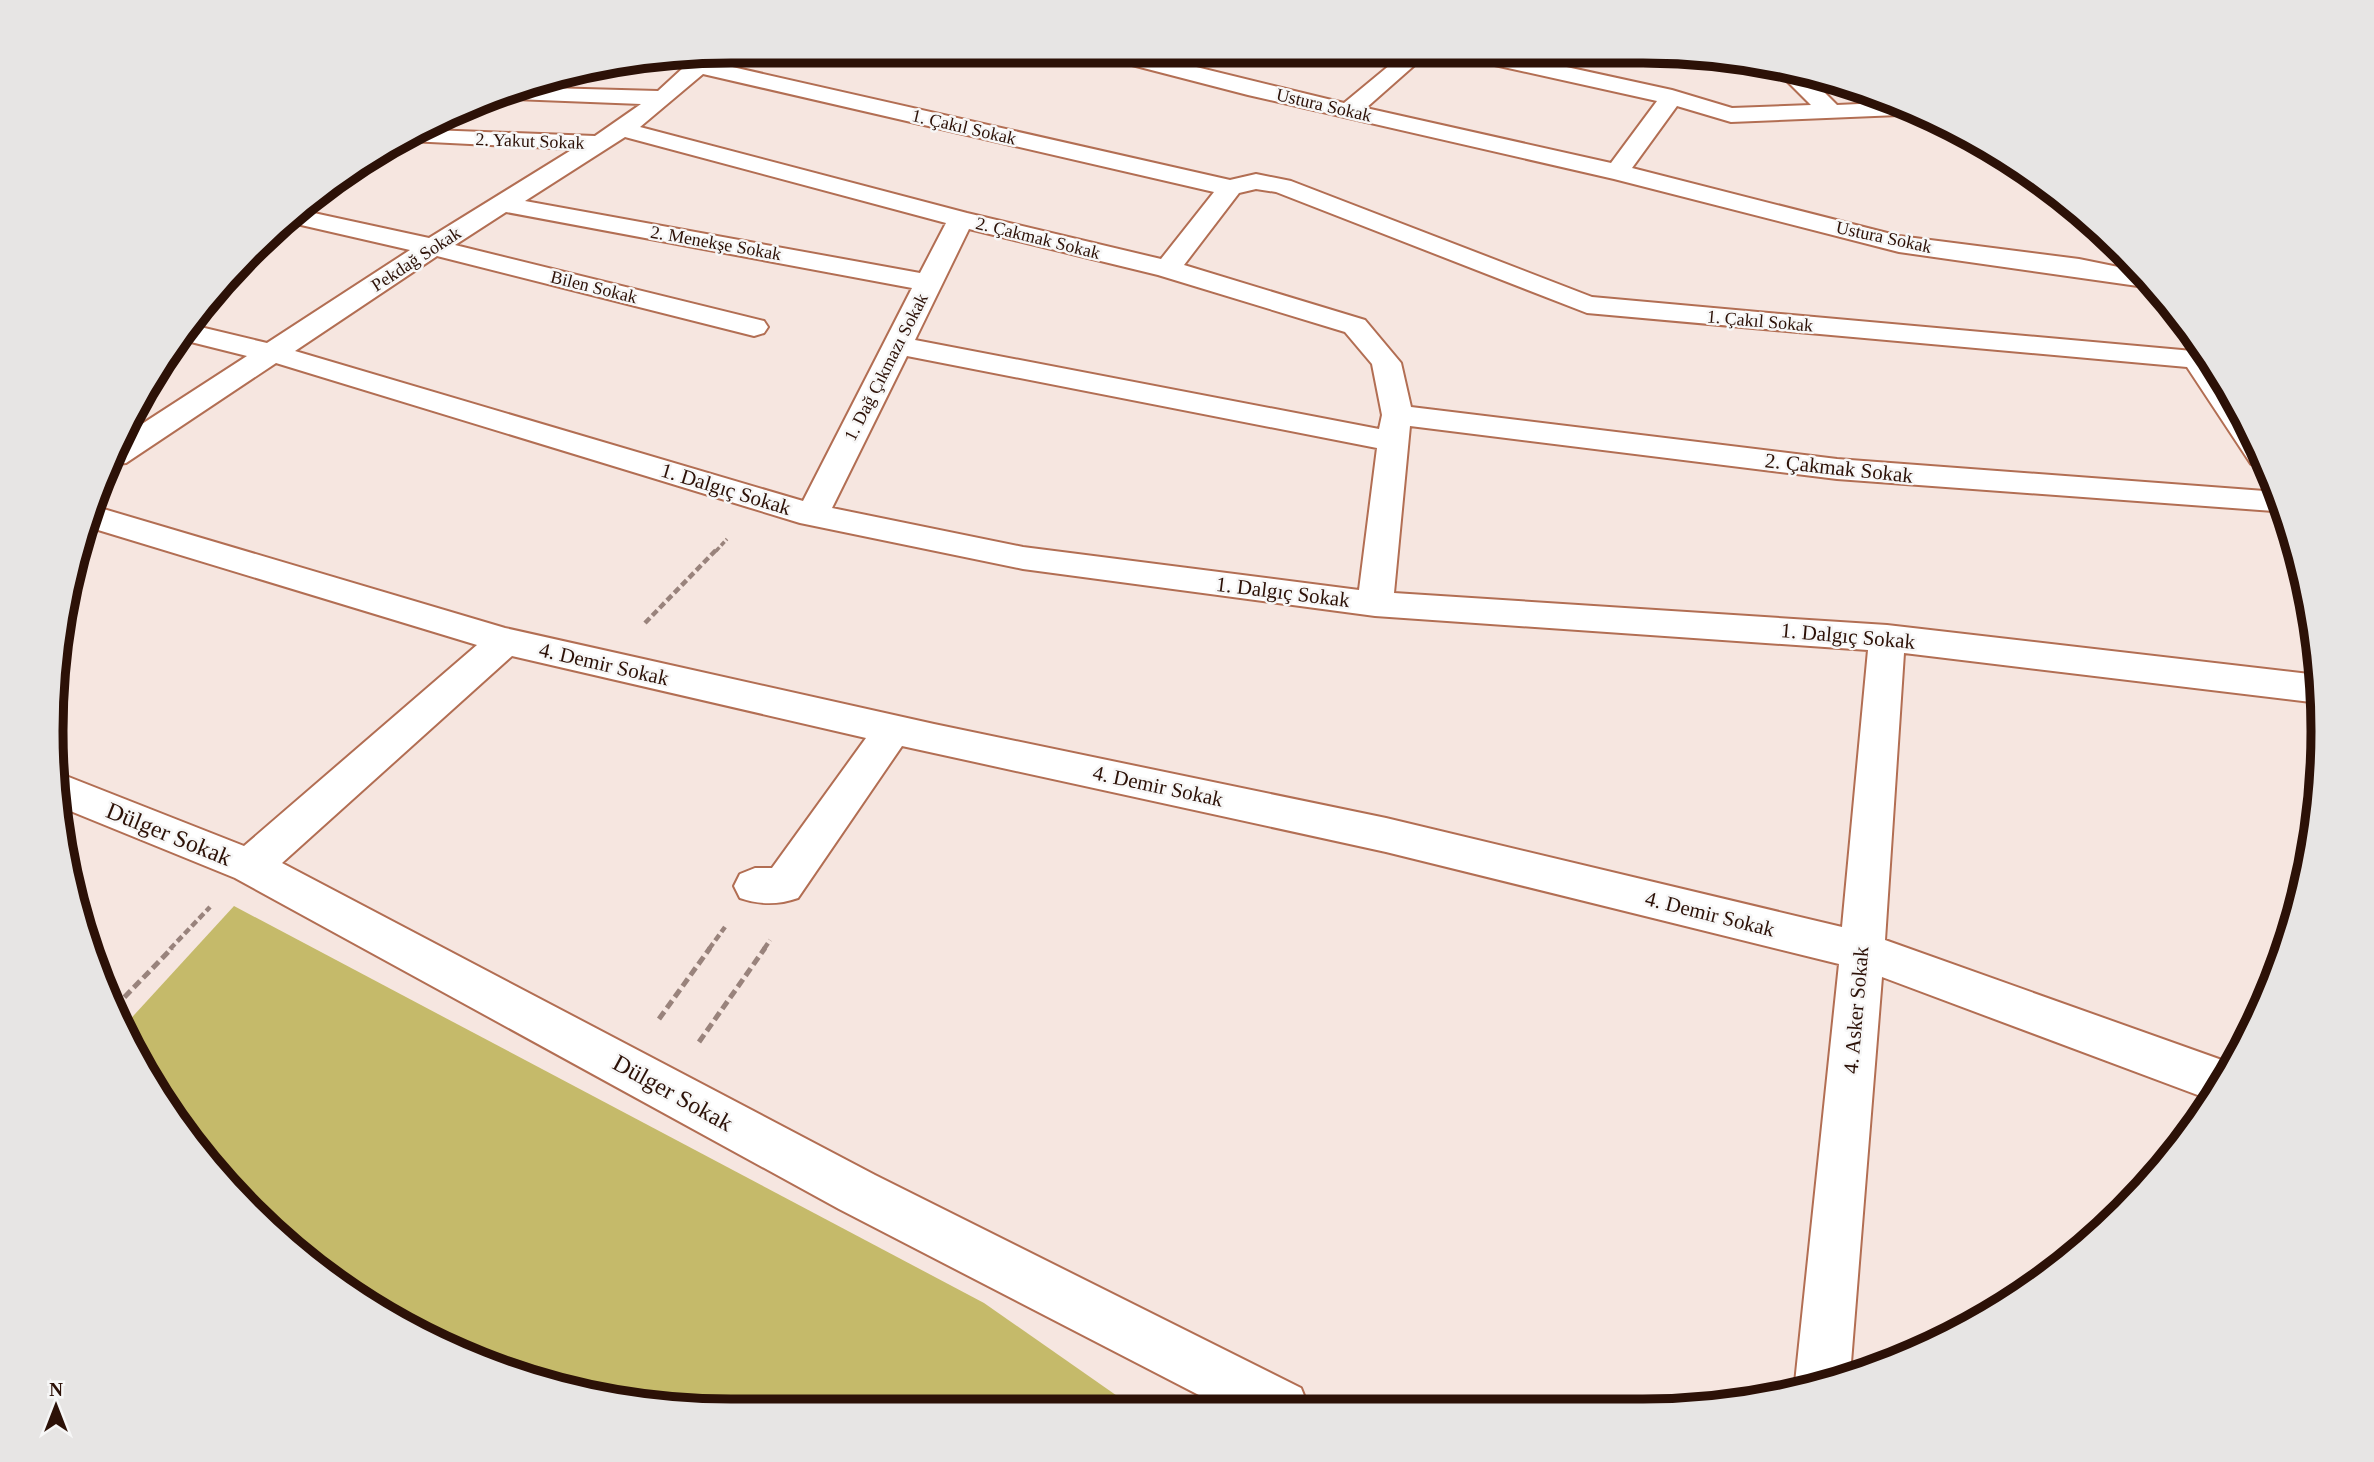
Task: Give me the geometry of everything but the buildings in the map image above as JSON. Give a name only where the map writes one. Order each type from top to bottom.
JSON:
[{"type":"street","name":"1. Çakıl Sokak","points":[[718,63],[1230,188],[1256,181],[1282,186],[1587,305],[2196,359],[2223,400]]},
{"type":"street","name":"Ustura Sokak","points":[[1154,63],[1617,172],[1899,244],[2078,267],[2133,278]]},
{"type":"street","points":[[1349,110],[1405,63]]},
{"type":"street","points":[[1517,63],[1672,97],[1731,116],[1889,110]]},
{"type":"street","name":"Pekdağ Sokak","points":[[127,448],[433,247],[611,136],[664,98],[701,64]]},
{"type":"street","points":[[1802,83],[1832,113]]},
{"type":"street","points":[[528,95],[664,98]]},
{"type":"street","points":[[1617,172],[1672,97]]},
{"type":"street","name":"2. Yakut Sokak","points":[[426,137],[611,136]]},
{"type":"street","name":"2. Çakmak Sokak","points":[[611,136],[1167,269],[1355,326],[1386,363],[1394,428],[1375,604]]},
{"type":"street","points":[[1167,269],[1230,188]]},
{"type":"street","name":"2. Menekşe Sokak","points":[[502,204],[929,282]]},
{"type":"street","name":"Bilen Sokak","points":[[304,218],[433,247],[754,327]]},
{"type":"street","name":"1. Dağ Çıkmazı Sokak","points":[[812,515],[961,219]]},
{"type":"street","name":"1. Dalgıç Sokak","points":[[194,334],[272,353],[812,515],[1023,558],[1375,604],[1887,638],[2310,688]]},
{"type":"street","name":"2. Çakmak Sokak","points":[[897,345],[1394,428],[1837,470],[2271,502]]},
{"type":"street","name":"4. Demir Sokak","points":[[97,518],[505,641],[893,729],[1386,835],[1862,951],[2213,1079]]},
{"type":"street","name":"4. Asker Sokak","points":[[1823,1374],[1862,951],[1887,638]]},
{"type":"street","points":[[250,866],[505,641]]},
{"type":"street","points":[[778,892],[893,729]]},
{"type":"street","name":"Dülger Sokak","points":[[66,792],[250,866],[666,1090],[1264,1399]]},
{"type":"path","points":[[605,664],[764,500]]},
{"type":"path","points":[[121,1001],[250,866]]},
{"type":"path","points":[[624,1066],[778,892]]},
{"type":"path","points":[[666,1090],[778,892]]},
{"type":"shaded area","points":[[234,906],[984,1303],[1122,1399],[687,1398],[601,1386],[516,1364],[475,1348],[397,1310],[324,1261],[291,1233],[259,1203],[201,1138],[152,1065],[129,1020]]}]
